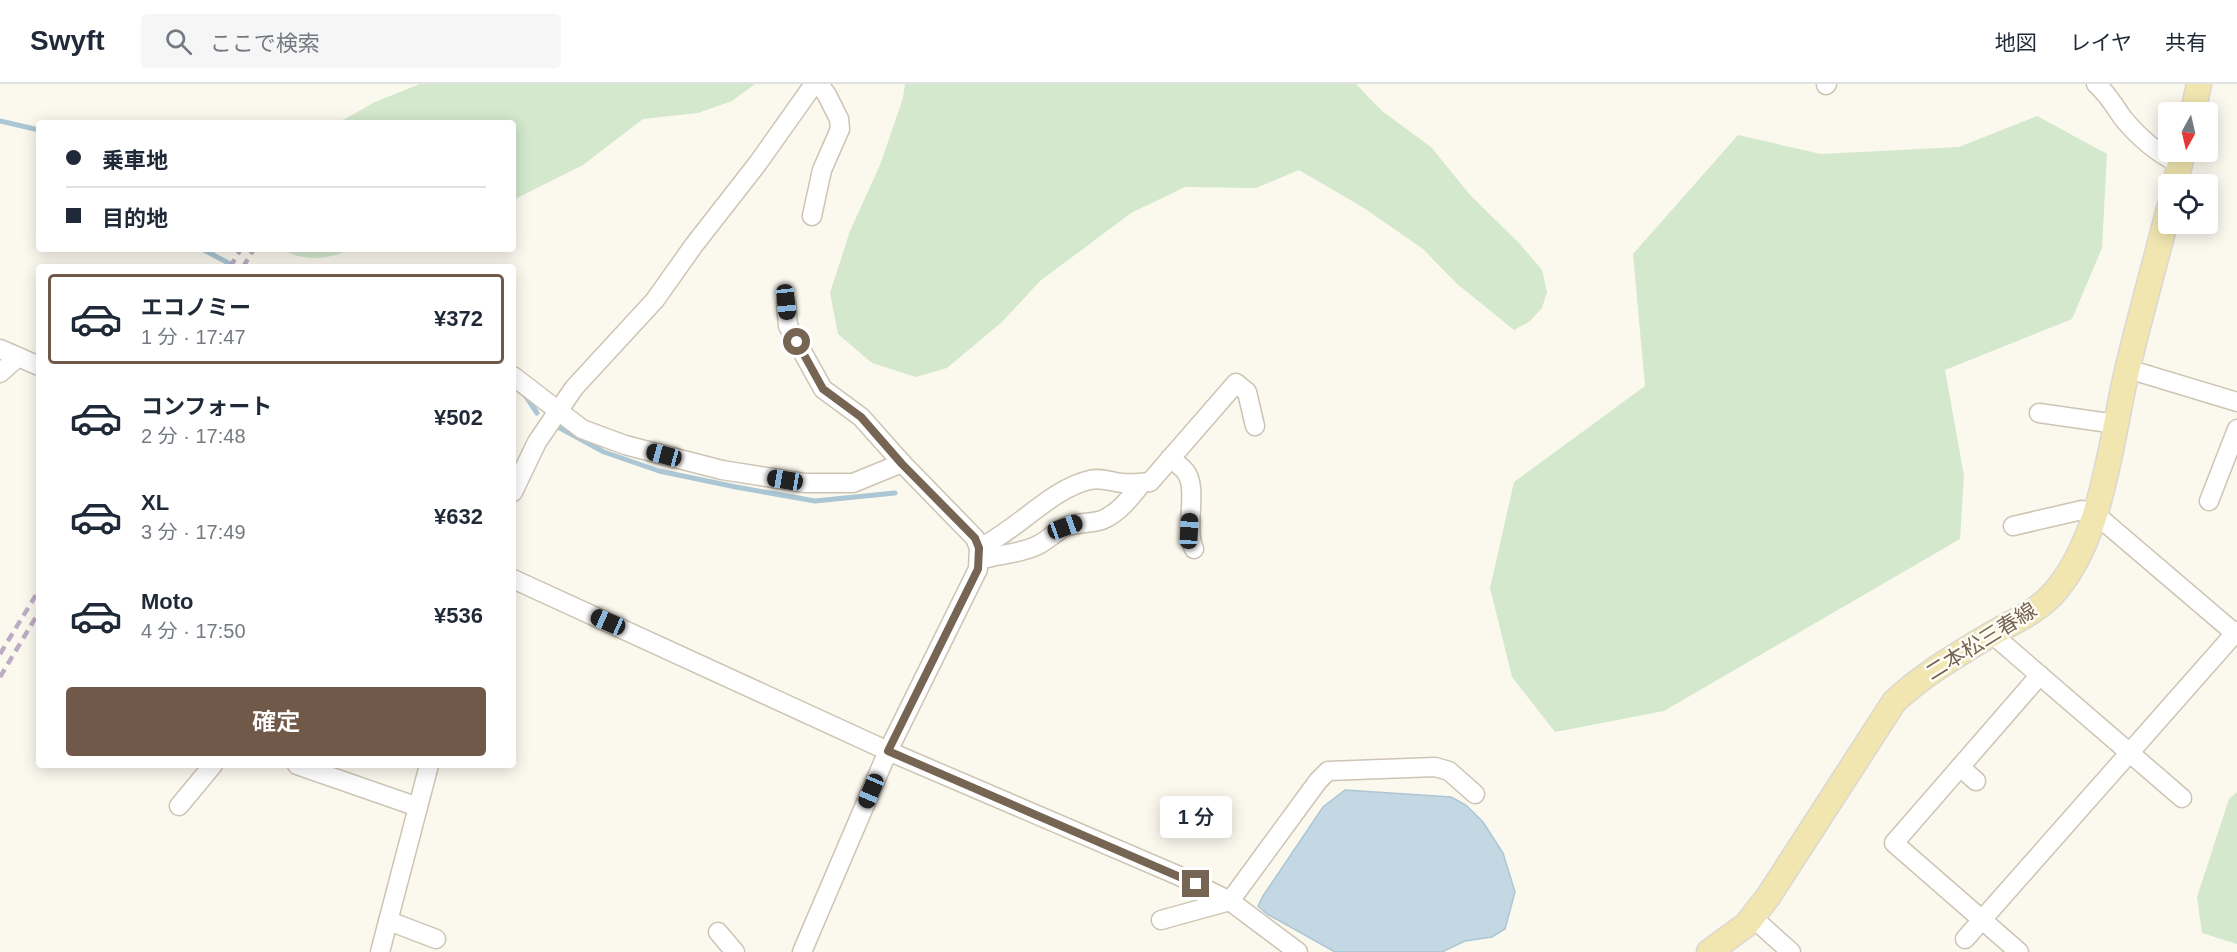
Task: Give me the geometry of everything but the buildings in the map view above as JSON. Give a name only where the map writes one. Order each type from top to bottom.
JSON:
[{"type":"main road","points":[[2195,102],[2199,84]]},
{"type":"main road","name":"二本松三春線","points":[[1709,952],[1746,925],[1768,897],[1894,702],[1913,684],[1992,634],[2031,614],[2052,594],[2079,557],[2094,513],[2162,234]]},
{"type":"street","points":[[516,486],[537,442],[574,388],[655,300],[816,84],[827,95],[839,119],[840,129],[822,170],[812,216]]},
{"type":"street","points":[[2096,84],[2139,137],[2179,167]]},
{"type":"street","points":[[786,302],[788,326],[823,389],[861,417],[902,464],[975,538],[979,554],[978,569],[888,751],[802,952]]},
{"type":"street","points":[[0,349],[36,365]]},
{"type":"street","points":[[0,373],[18,357]]},
{"type":"street","points":[[2128,369],[2237,402]]},
{"type":"street","points":[[516,378],[582,429],[625,445],[722,470],[806,483],[853,483],[902,464]]},
{"type":"street","points":[[979,554],[1053,497],[1071,486],[1091,479],[1122,483],[1150,482],[1236,382],[1246,392],[1255,426]]},
{"type":"street","points":[[2039,412],[2116,424]]},
{"type":"street","points":[[2209,501],[2237,429]]},
{"type":"street","points":[[1170,458],[1186,471],[1191,483],[1189,531],[1194,549]]},
{"type":"street","points":[[979,554],[1031,548],[1065,527],[1079,522],[1101,520],[1129,501],[1142,483]]},
{"type":"street","points":[[1965,939],[2236,633],[2094,513],[2082,510],[2013,526]]},
{"type":"street","points":[[516,580],[888,751],[1177,875],[1230,902],[1298,952]]},
{"type":"street","points":[[1992,634],[2182,798]]},
{"type":"street","points":[[2019,952],[1894,843],[2040,675]]},
{"type":"street","points":[[1161,920],[1230,902],[1318,781],[1329,771],[1435,767],[1449,771],[1475,794]]},
{"type":"street","points":[[1960,767],[1976,781]]},
{"type":"street","points":[[179,806],[211,768]]},
{"type":"street","points":[[306,768],[418,807]]},
{"type":"street","points":[[381,952],[428,768]]},
{"type":"street","points":[[1752,917],[1791,952]]},
{"type":"street","points":[[389,921],[436,939]]},
{"type":"street","points":[[718,932],[735,952]]},
{"type":"green space","points":[[420,84],[755,84],[732,101],[698,113],[643,119],[583,165],[516,198],[516,120],[343,120],[375,102]]},
{"type":"green space","points":[[905,84],[1356,84],[1382,111],[1431,147],[1471,196],[1519,243],[1542,270],[1547,292],[1542,308],[1529,322],[1514,330],[1456,283],[1423,249],[1364,208],[1299,170],[1256,188],[1185,187],[1131,213],[1040,281],[1002,322],[947,368],[916,377],[872,363],[838,334],[830,293],[850,231],[880,165],[903,98]]},
{"type":"green space","points":[[2037,116],[2107,154],[2102,248],[2072,319],[1945,370],[1964,476],[1960,539],[1664,711],[1555,732],[1512,677],[1490,588],[1514,482],[1645,386],[1633,254],[1738,135],[1821,154],[1959,147]]},
{"type":"green space","points":[[288,252],[344,252],[316,258]]},
{"type":"green space","points":[[2237,792],[2237,944],[2202,933],[2197,897],[2229,799]]},
{"type":"water","points":[[1345,790],[1451,797],[1466,805],[1483,822],[1503,853],[1515,892],[1505,929],[1492,937],[1465,941],[1442,952],[1335,952],[1267,914],[1258,906],[1263,896],[1323,807]]},
{"type":"waterway","points":[[0,121],[36,129]]},
{"type":"waterway","points":[[208,252],[230,264]]},
{"type":"waterway","points":[[525,395],[537,413]]},
{"type":"waterway","points":[[558,427],[604,452],[659,471],[736,487],[815,501],[895,493]]},
{"type":"railway","points":[[232,264],[239,252]]},
{"type":"railway","points":[[245,264],[252,252]]},
{"type":"railway","points":[[0,654],[36,595]]},
{"type":"railway","points":[[0,677],[36,617]]},
{"type":"route","points":[[797,342],[823,389],[861,417],[902,464],[975,538],[979,548],[978,569],[888,751],[1196,884]]}]
